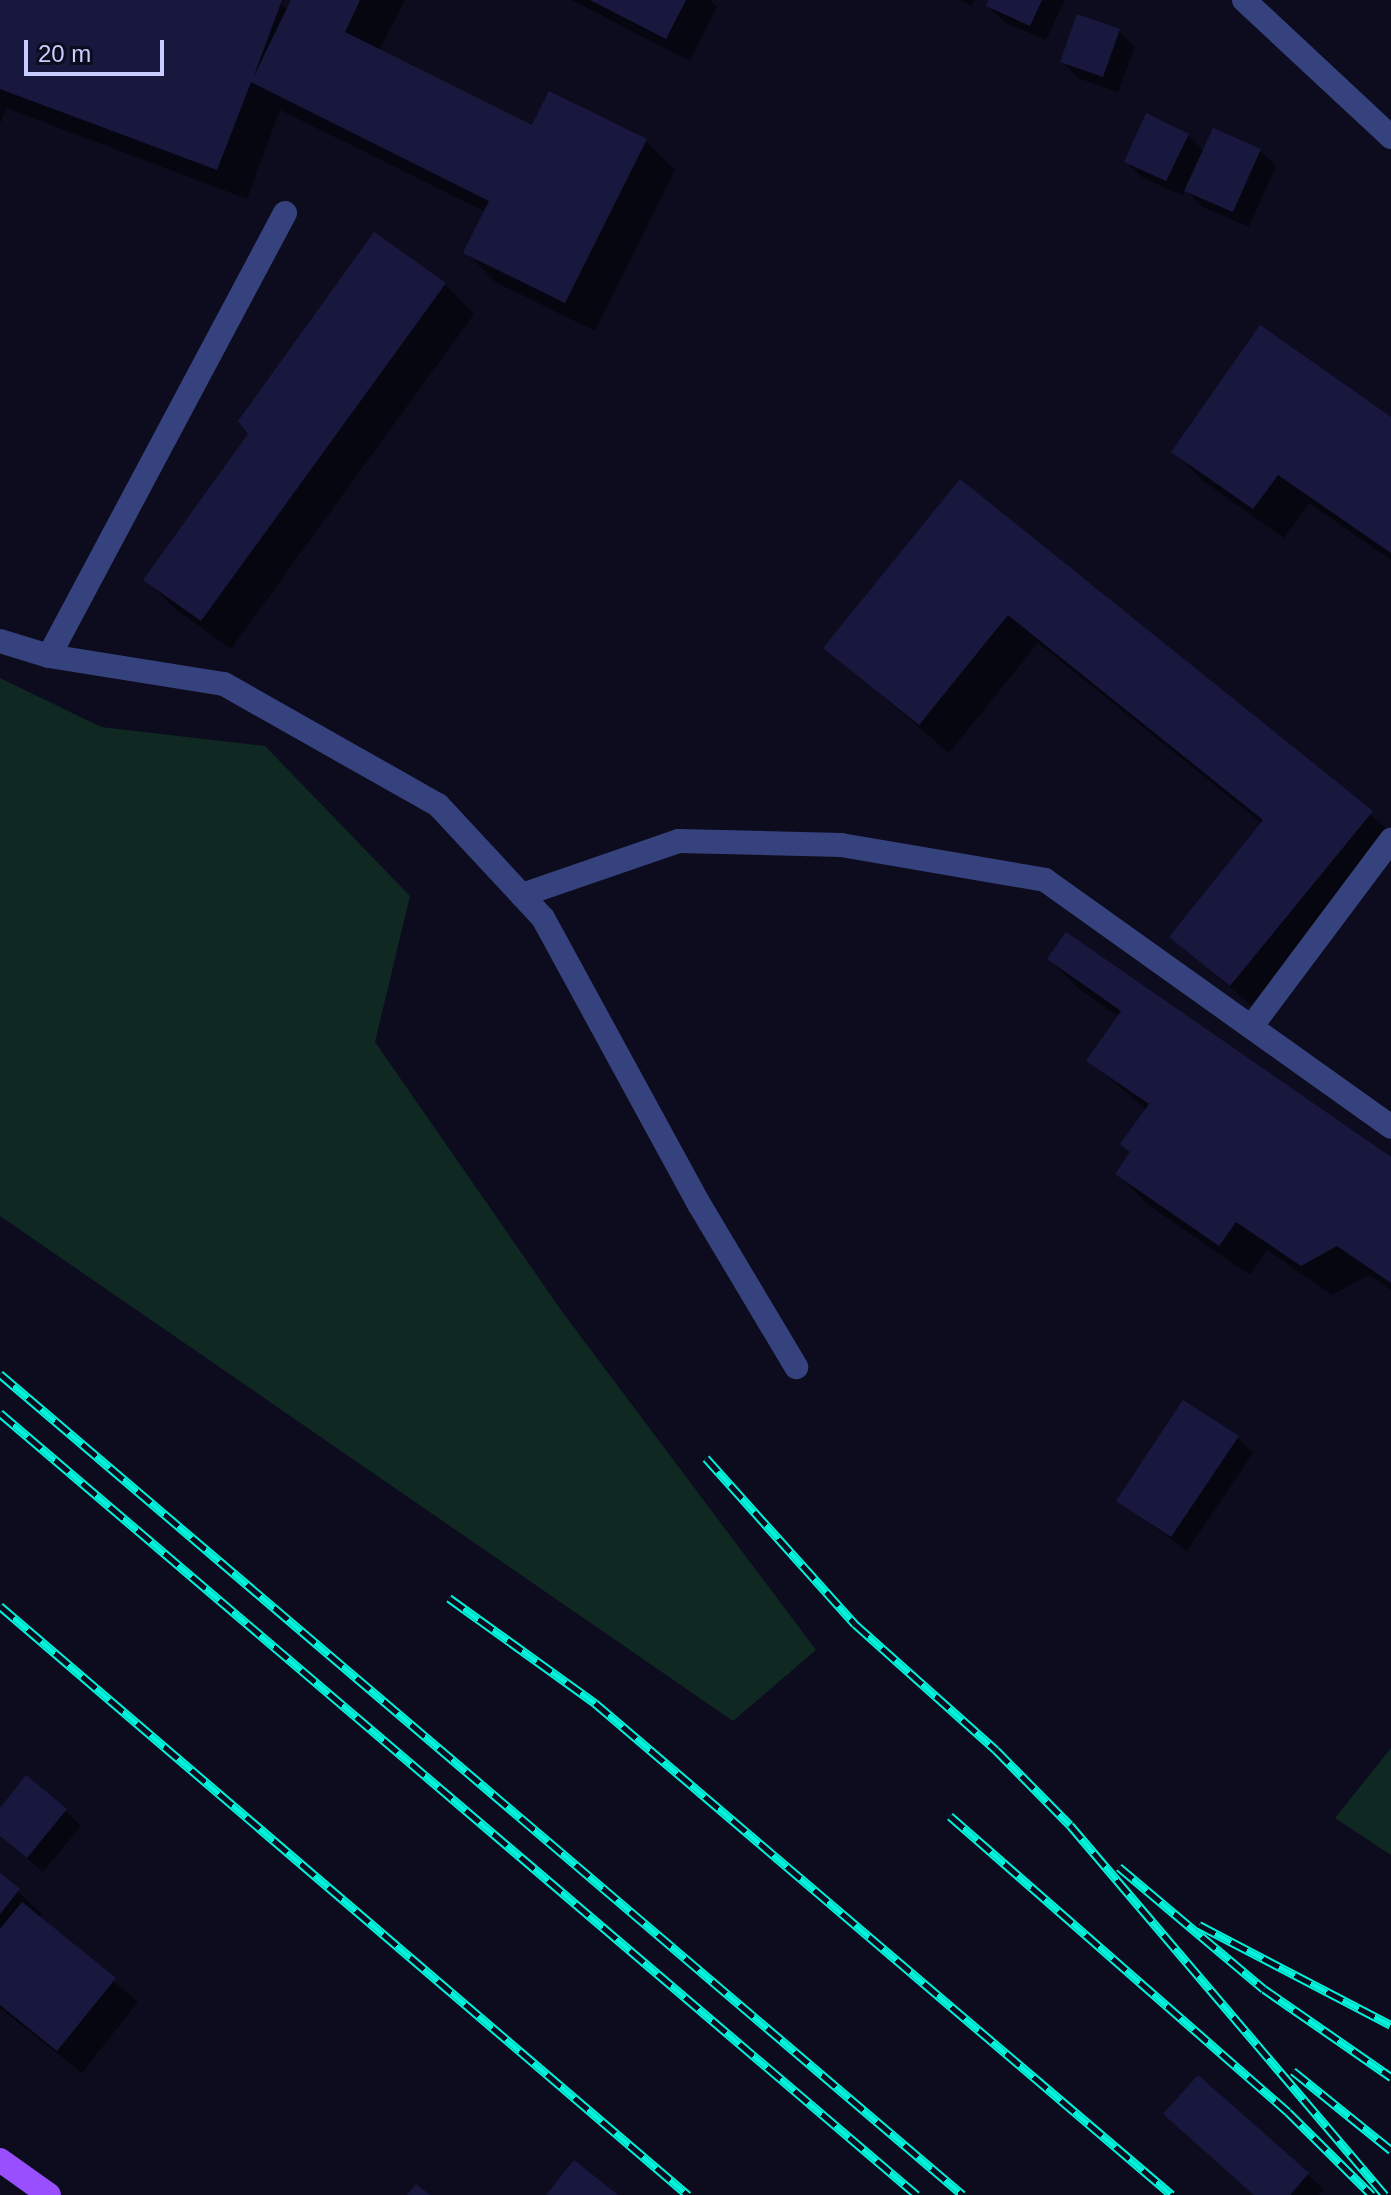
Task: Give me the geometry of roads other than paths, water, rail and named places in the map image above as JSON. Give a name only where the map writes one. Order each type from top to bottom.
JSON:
[{"type":"main road","points":[[0,2160],[49,2195]]},
{"type":"street","points":[[1244,0],[1391,137]]},
{"type":"street","points":[[49,656],[285,213]]},
{"type":"street","points":[[0,641],[49,656],[224,684],[438,805],[543,918],[699,1204],[796,1367]]},
{"type":"street","points":[[1251,1027],[1391,840]]},
{"type":"street","points":[[522,895],[679,841],[841,845],[1045,880],[1391,1127]]},
{"type":"railway","points":[[0,1374],[963,2195]]},
{"type":"railway","points":[[0,1413],[917,2195]]},
{"type":"railway","points":[[706,1458],[855,1624],[996,1750],[1070,1825],[1385,2195]]},
{"type":"railway","points":[[449,1598],[595,1703],[1172,2195]]},
{"type":"railway","points":[[0,1606],[688,2195]]},
{"type":"railway","points":[[950,1816],[1288,2112],[1372,2195]]},
{"type":"railway","points":[[1119,1867],[1264,1989],[1391,2077]]},
{"type":"railway","points":[[1199,1925],[1391,2025]]},
{"type":"railway","points":[[1293,2071],[1391,2150]]}]
